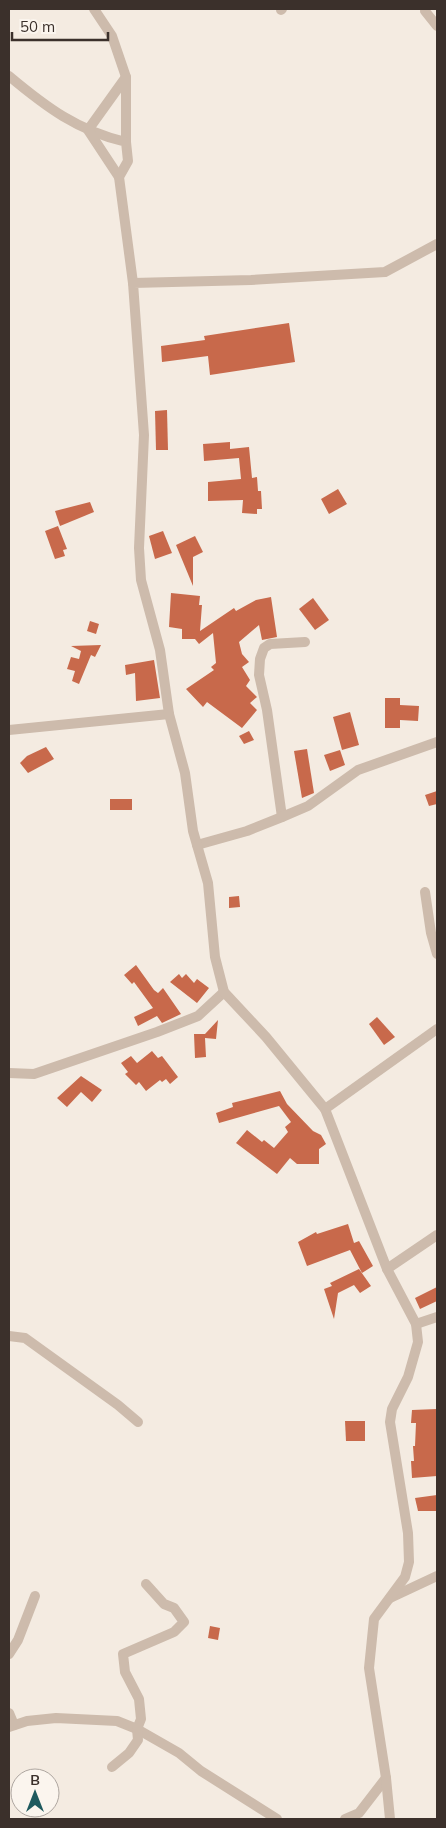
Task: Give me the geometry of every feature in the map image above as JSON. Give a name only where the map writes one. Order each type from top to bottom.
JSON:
[{"type":"street","points":[[94,9],[112,36],[126,77],[126,142],[128,160],[119,177]]},
{"type":"street","points":[[423,10],[437,16]]},
{"type":"street","points":[[423,10],[437,26]]},
{"type":"street","points":[[9,76],[65,120],[107,138],[126,142]]},
{"type":"street","points":[[88,130],[126,77]]},
{"type":"street","points":[[88,130],[119,177],[132,282],[144,435],[139,548],[141,580],[160,650],[169,714],[184,773],[197,845],[208,883],[215,957],[224,992],[266,1037],[325,1109],[387,1269],[416,1324],[418,1342],[408,1377],[392,1409],[390,1422],[408,1533],[409,1562],[405,1577],[374,1619],[369,1668],[386,1778],[390,1819]]},
{"type":"street","points":[[132,282],[251,280],[385,272],[437,244]]},
{"type":"street","points":[[282,818],[267,710],[259,674],[260,659],[264,648],[270,644],[305,642]]},
{"type":"street","points":[[9,730],[169,714]]},
{"type":"street","points":[[197,845],[247,831],[282,818],[308,806],[358,770],[437,742]]},
{"type":"street","points":[[425,892],[437,954]]},
{"type":"street","points":[[9,1073],[34,1074],[157,1032],[198,1016],[224,992]]},
{"type":"street","points":[[325,1109],[437,1029]]},
{"type":"street","points":[[387,1269],[437,1235]]},
{"type":"street","points":[[416,1324],[437,1317]]},
{"type":"street","points":[[9,1336],[25,1338],[110,1399],[138,1422]]},
{"type":"street","points":[[389,1598],[437,1576]]},
{"type":"street","points":[[112,1768],[129,1753],[138,1740],[137,1729],[141,1719],[139,1699],[125,1672],[123,1654],[174,1632],[184,1622],[174,1608],[164,1604],[146,1584]]},
{"type":"street","points":[[9,1654],[18,1640],[35,1596]]},
{"type":"street","points":[[9,1714],[11,1726],[27,1721],[56,1718],[117,1721],[137,1729],[179,1753],[201,1771],[277,1819]]},
{"type":"street","points":[[345,1819],[359,1813],[386,1778]]},
{"type":"building","points":[[289,323],[295,362],[210,375],[208,356],[162,362],[161,346],[205,340],[204,336]]},
{"type":"building","points":[[167,410],[168,450],[156,450],[155,411]]},
{"type":"building","points":[[230,442],[230,449],[249,447],[252,478],[257,477],[258,491],[261,491],[262,509],[257,509],[257,514],[242,513],[243,500],[208,501],[208,482],[241,479],[239,458],[204,461],[203,444]]},
{"type":"building","points":[[338,489],[347,504],[329,514],[321,499]]},
{"type":"building","points":[[90,502],[94,512],[60,526],[55,511]]},
{"type":"building","points":[[58,526],[67,549],[63,550],[65,556],[55,559],[45,531]]},
{"type":"building","points":[[163,531],[172,553],[155,559],[149,536]]},
{"type":"building","points":[[195,536],[203,552],[193,557],[193,586],[176,545]]},
{"type":"building","points":[[171,593],[200,596],[199,605],[202,605],[200,631],[234,608],[236,611],[256,600],[271,597],[277,637],[262,640],[259,625],[239,642],[242,654],[249,662],[242,667],[250,680],[246,686],[257,697],[250,703],[257,710],[242,728],[207,702],[203,707],[186,689],[214,670],[211,667],[216,663],[213,633],[199,644],[195,639],[182,639],[182,629],[169,627]]},
{"type":"building","points":[[313,598],[329,620],[315,630],[299,609]]},
{"type":"building","points":[[90,621],[99,624],[96,634],[87,631]]},
{"type":"building","points":[[101,645],[95,657],[91,655],[79,684],[72,681],[75,671],[67,669],[71,657],[79,659],[81,651],[71,646]]},
{"type":"building","points":[[154,660],[160,698],[136,701],[135,673],[126,675],[125,665]]},
{"type":"building","points":[[385,698],[400,698],[400,705],[419,706],[418,721],[400,720],[400,728],[385,728]]},
{"type":"building","points":[[350,712],[359,745],[342,750],[333,717]]},
{"type":"building","points":[[249,731],[254,740],[244,744],[239,736]]},
{"type":"building","points":[[46,747],[54,759],[28,773],[20,763],[27,756]]},
{"type":"building","points":[[307,749],[314,793],[302,798],[294,751]]},
{"type":"building","points":[[340,750],[345,765],[330,771],[324,755]]},
{"type":"building","points":[[437,791],[437,804],[429,806],[425,795]]},
{"type":"building","points":[[110,799],[132,799],[132,810],[110,810]]},
{"type":"building","points":[[239,896],[240,907],[229,908],[229,897]]},
{"type":"building","points":[[136,965],[154,990],[158,993],[163,988],[181,1014],[162,1023],[157,1016],[138,1026],[134,1017],[153,1008],[134,982],[132,984],[124,975]]},
{"type":"building","points":[[179,974],[182,978],[186,974],[194,983],[197,979],[209,988],[197,1003],[170,982]]},
{"type":"building","points":[[377,1017],[395,1037],[384,1045],[369,1024]]},
{"type":"building","points":[[218,1020],[216,1039],[205,1038],[206,1057],[195,1058],[194,1034],[205,1034]]},
{"type":"building","points":[[152,1051],[158,1058],[162,1056],[178,1077],[170,1084],[166,1079],[162,1082],[160,1080],[146,1091],[139,1082],[136,1085],[125,1074],[128,1072],[121,1063],[131,1056],[137,1063]]},
{"type":"building","points":[[81,1076],[102,1090],[92,1102],[81,1092],[67,1107],[57,1098]]},
{"type":"building","points":[[280,1091],[287,1104],[313,1131],[321,1135],[326,1144],[319,1149],[319,1164],[297,1164],[290,1158],[277,1174],[236,1143],[247,1130],[262,1142],[264,1140],[274,1148],[288,1132],[285,1127],[291,1122],[279,1106],[219,1123],[216,1113],[233,1107],[232,1103]]},
{"type":"building","points":[[348,1224],[354,1243],[359,1241],[373,1266],[362,1273],[350,1250],[307,1266],[298,1242],[316,1232],[317,1234]]},
{"type":"building","points":[[359,1269],[371,1286],[360,1293],[354,1285],[338,1293],[334,1319],[324,1289],[332,1286],[330,1283]]},
{"type":"building","points":[[437,1287],[437,1301],[420,1309],[415,1298]]},
{"type":"building","points":[[437,1409],[437,1476],[412,1478],[411,1461],[414,1461],[413,1446],[415,1446],[416,1423],[411,1423],[412,1410]]},
{"type":"building","points":[[345,1421],[365,1421],[365,1441],[346,1441]]},
{"type":"building","points":[[437,1495],[437,1511],[418,1511],[415,1498]]},
{"type":"building","points":[[210,1626],[220,1628],[218,1640],[208,1638]]}]
